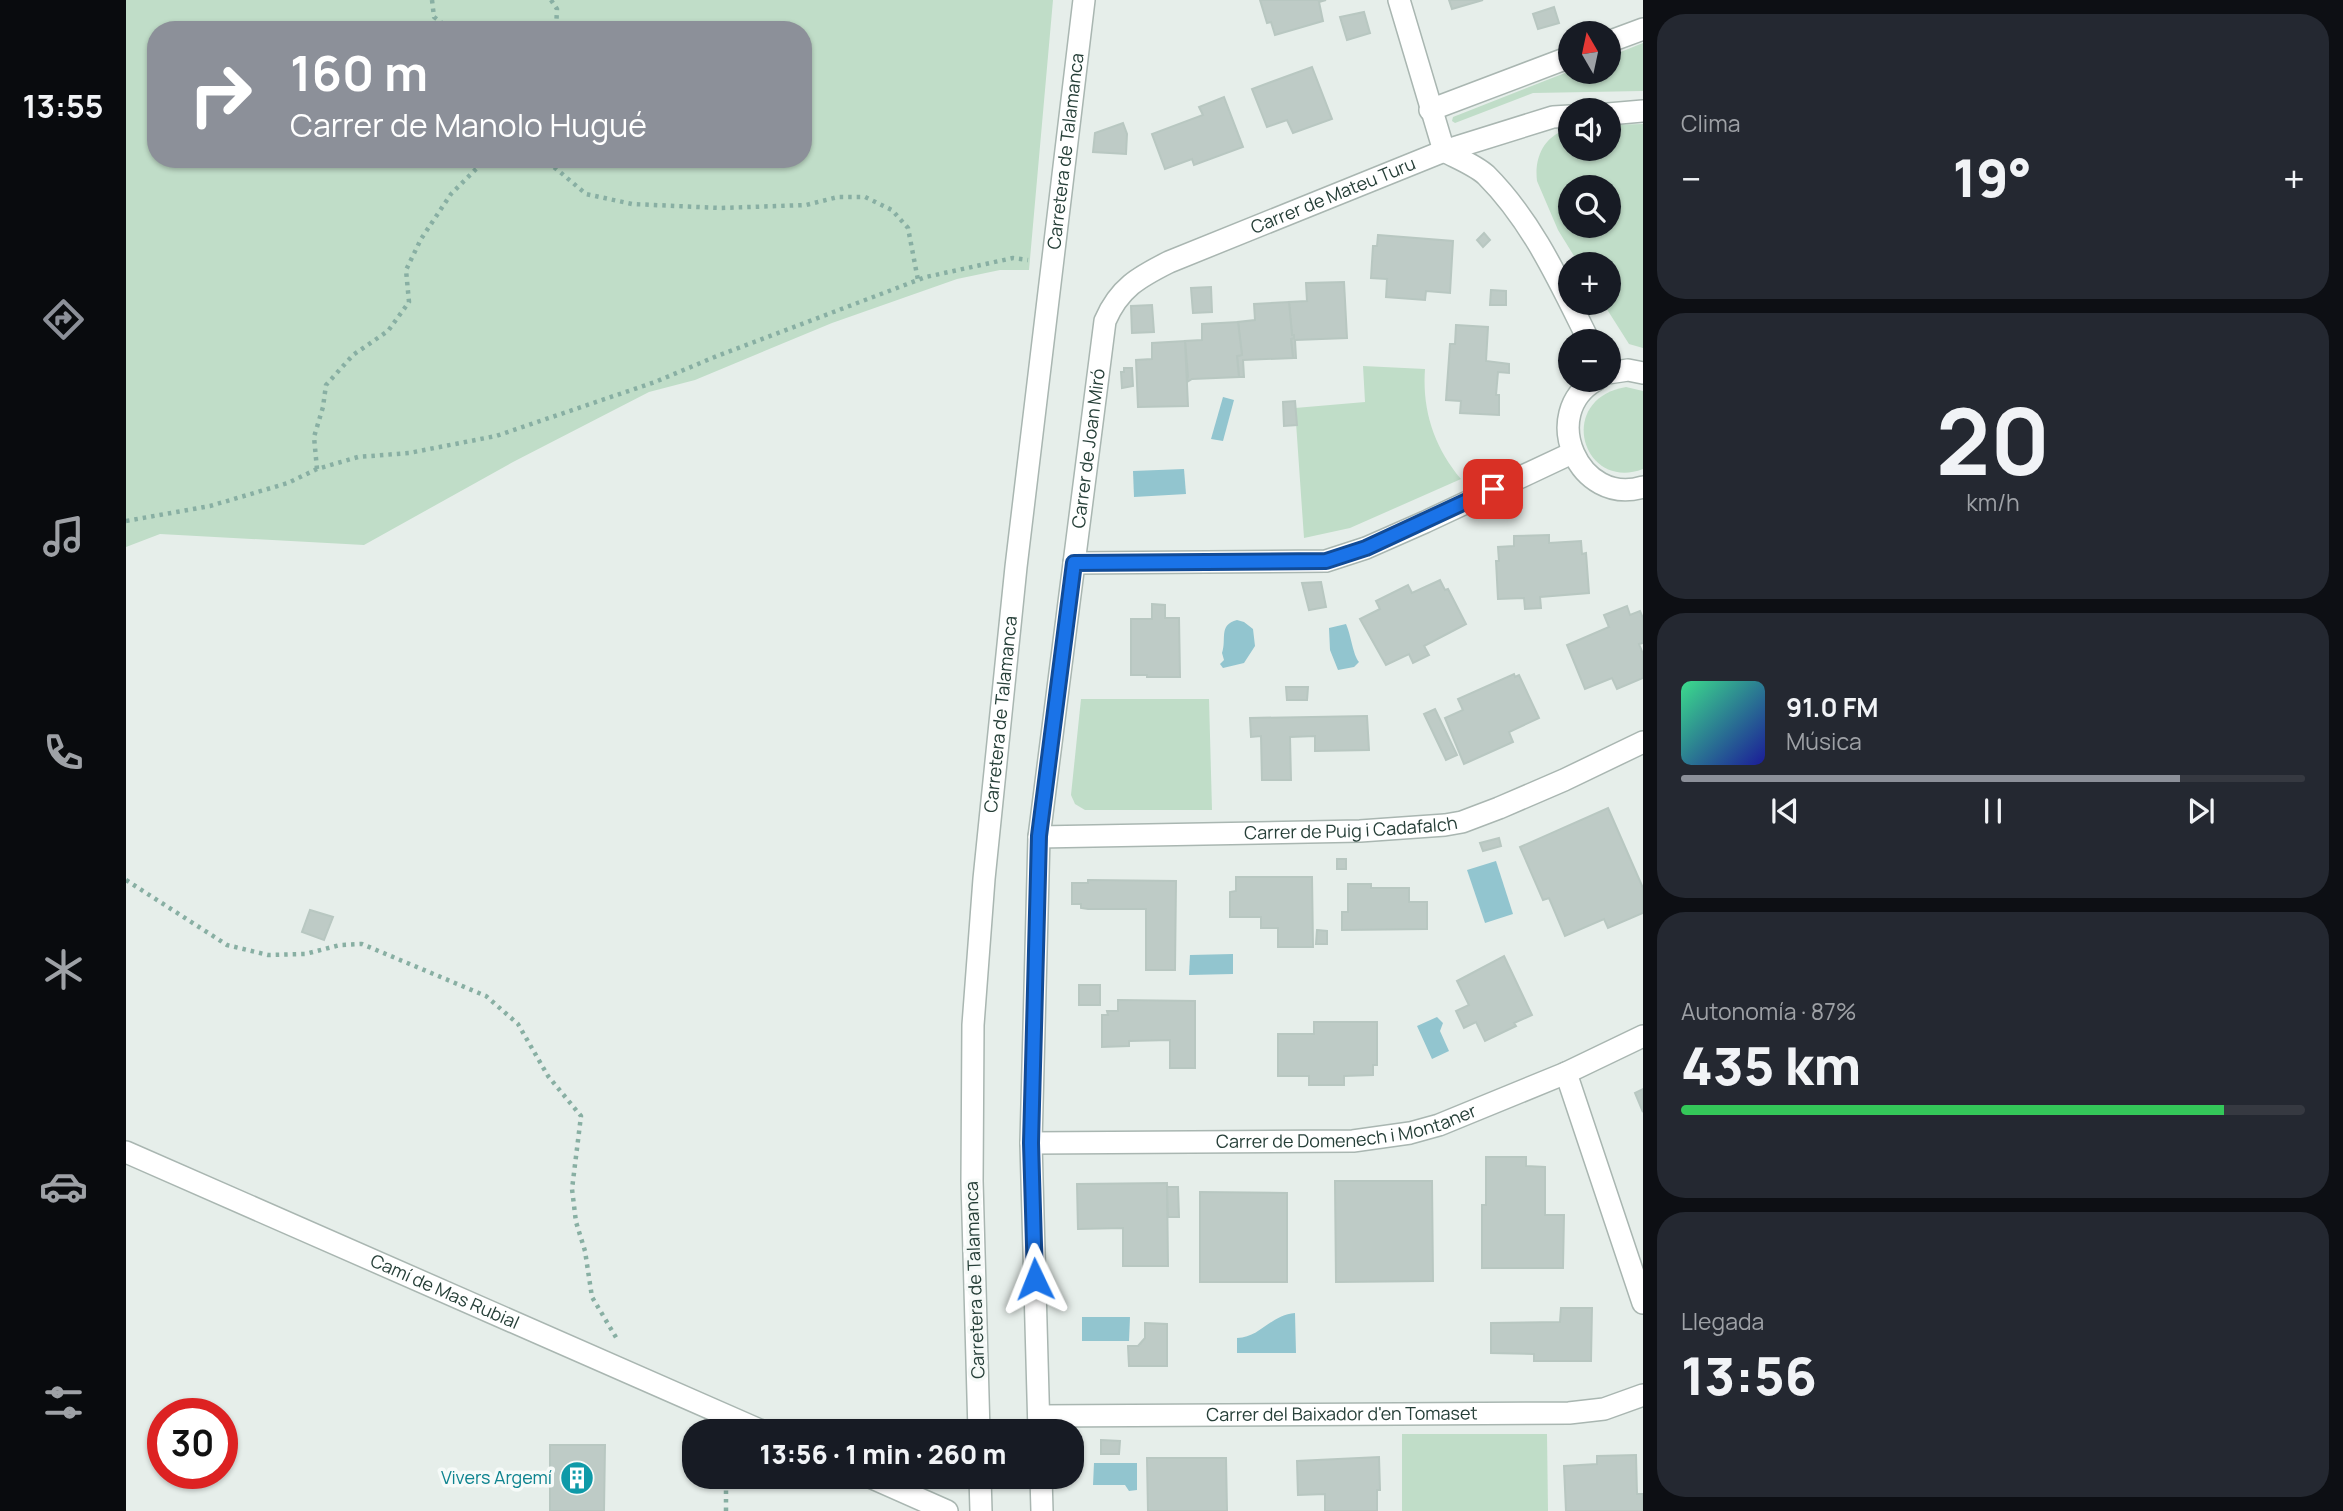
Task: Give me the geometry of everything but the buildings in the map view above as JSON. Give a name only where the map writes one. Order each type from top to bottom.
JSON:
[{"type":"street","name":"Carretera de Talamanca","points":[[979,1419],[972,1181],[973,1025],[984,879],[1012,606],[1084,0]]},
{"type":"street","points":[[1399,0],[1444,151],[1484,173],[1524,221],[1547,256],[1583,329]]},
{"type":"street","points":[[1621,37],[1643,29]]},
{"type":"street","points":[[1430,110],[1558,62]]},
{"type":"street","points":[[1621,113],[1643,111]]},
{"type":"street","name":"Carrer de Mateu Turu","points":[[1112,304],[1140,276],[1160,267],[1444,151],[1558,117]]},
{"type":"street","name":"Carrer de Joan Miró","points":[[1039,1419],[1031,1143],[1039,836],[1105,321],[1112,304]]},
{"type":"street","points":[[1621,371],[1643,373]]},
{"type":"street","points":[[1581,392],[1571,410],[1567,432],[1572,453],[1580,467],[1593,479],[1615,489],[1643,487]]},
{"type":"street","points":[[1074,563],[1326,561],[1390,538],[1572,453]]},
{"type":"street","name":"Carrer de Puig i Cadafalch","points":[[1039,836],[1360,831],[1445,825],[1462,822],[1499,808],[1643,742]]},
{"type":"street","name":"Carrer de Domenech i Montaner","points":[[1031,1143],[1353,1141],[1410,1133],[1439,1125],[1566,1073],[1643,1036]]},
{"type":"street","points":[[1566,1073],[1643,1303]]},
{"type":"street","name":"Camí de Mas Rubial","points":[[126,1152],[734,1419]]},
{"type":"street","name":"Carrer del Baixador d'en Tomaset","points":[[1084,1423],[1506,1411],[1569,1413],[1604,1409],[1643,1395]]},
{"type":"street","points":[[897,1489],[947,1511]]},
{"type":"street","points":[[980,1489],[981,1511]]},
{"type":"street","points":[[1041,1489],[1042,1511]]},
{"type":"path","points":[[432,0],[434,18],[438,21]]},
{"type":"path","points":[[551,0],[557,9],[556,21]]},
{"type":"path","points":[[317,469],[314,437],[326,385],[353,355],[388,331],[409,302],[406,270],[421,239],[451,194],[477,168]]},
{"type":"path","points":[[555,168],[586,194],[632,204],[721,208],[806,205],[838,197],[865,197],[892,210],[908,228],[918,280]]},
{"type":"path","points":[[126,522],[210,506],[288,483],[317,469],[358,457],[458,445],[507,433],[655,382],[918,280],[1013,258],[1053,263]]},
{"type":"path","points":[[126,880],[227,945],[268,955],[280,955],[305,954],[340,945],[362,944],[486,996],[519,1024],[548,1076],[581,1116],[572,1189],[576,1222],[585,1251],[592,1297],[620,1343]]},
{"type":"path","points":[[726,1489],[726,1511]]},
{"type":"green space","points":[[126,0],[1053,0],[1029,270],[1000,270],[957,279],[832,323],[695,380],[649,392],[513,462],[364,545],[160,534],[126,547]]},
{"type":"green space","points":[[1643,43],[1643,91],[1533,93],[1455,123],[1452,121],[1453,117],[1558,76],[1558,84],[1621,84],[1621,52]]},
{"type":"green space","points":[[1643,124],[1643,348],[1629,344],[1611,315],[1621,315],[1621,252],[1572,252],[1563,238],[1621,238],[1621,175],[1558,175],[1558,230],[1537,181],[1540,155],[1558,133],[1558,161],[1621,161],[1621,125]]},
{"type":"green space","points":[[1363,366],[1425,369],[1426,399],[1432,427],[1444,454],[1461,479],[1350,528],[1304,538],[1295,408],[1365,402]]},
{"type":"green space","points":[[1626,387],[1643,391],[1643,469],[1622,473],[1605,468],[1592,456],[1585,441],[1584,424],[1590,408],[1604,395],[1621,392],[1621,389]]},
{"type":"green space","points":[[1081,699],[1209,699],[1212,810],[1085,810],[1075,804],[1071,795]]},
{"type":"green space","points":[[1402,1434],[1547,1434],[1548,1511],[1402,1511]]},
{"type":"water","points":[[1223,397],[1234,400],[1223,441],[1211,439]]},
{"type":"water","points":[[1184,469],[1186,494],[1134,497],[1133,471]]},
{"type":"water","points":[[1237,620],[1253,629],[1255,646],[1244,663],[1223,668],[1220,664],[1224,660],[1222,653],[1225,629]]},
{"type":"water","points":[[1346,624],[1359,662],[1354,667],[1338,670],[1330,650],[1329,628]]},
{"type":"water","points":[[1496,861],[1513,914],[1485,923],[1467,870]]},
{"type":"water","points":[[1233,954],[1233,974],[1189,975],[1190,955]]},
{"type":"water","points":[[1437,1017],[1443,1023],[1440,1031],[1449,1051],[1432,1059],[1417,1026]]},
{"type":"water","points":[[1295,1313],[1296,1353],[1237,1353],[1237,1338],[1252,1334],[1279,1318]]},
{"type":"water","points":[[1082,1317],[1130,1317],[1129,1341],[1082,1341]]},
{"type":"water","points":[[1094,1463],[1137,1463],[1137,1490],[1129,1491],[1125,1485],[1093,1485]]},
{"type":"place","name":"Vivers Argemí","points":[[577,1478]]},
{"type":"route","points":[[1035,1279],[1031,1143],[1039,836],[1074,563],[1326,561],[1366,548],[1493,489]]}]
